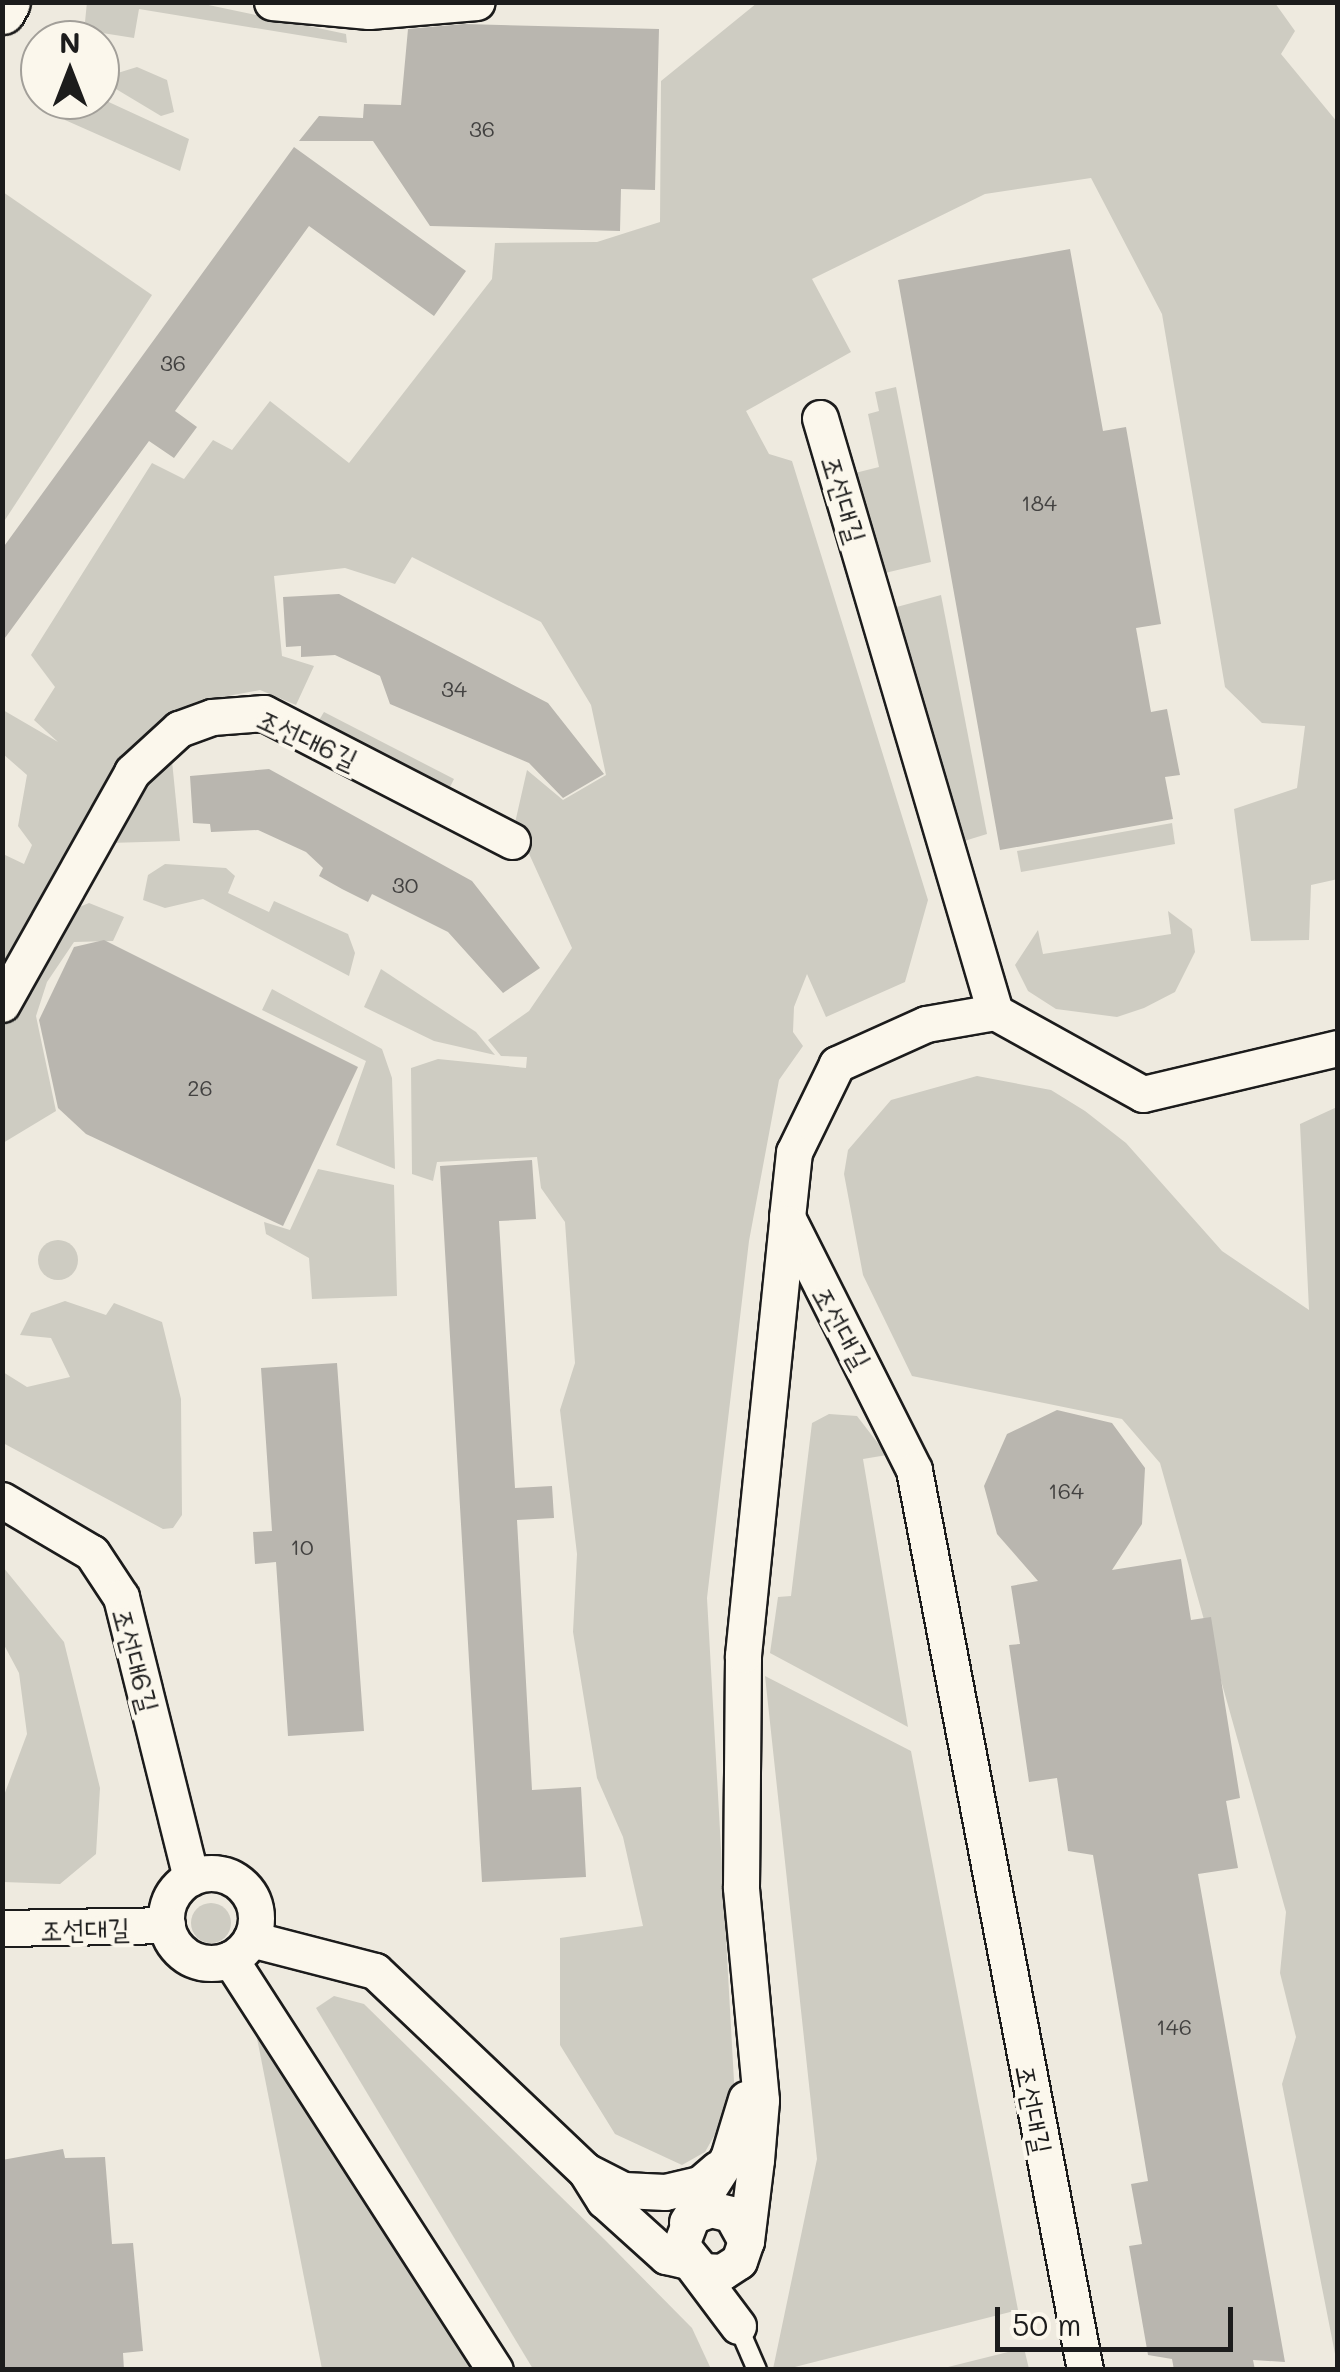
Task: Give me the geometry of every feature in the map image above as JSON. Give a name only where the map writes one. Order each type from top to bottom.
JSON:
[{"type":"street","points":[[2,11],[7,2]]},
{"type":"street","points":[[272,2],[369,10],[476,2]]},
{"type":"street","name":"조선대길","points":[[820,418],[995,1012]]},
{"type":"street","name":"조선대6길","points":[[2,1004],[132,772],[179,729],[212,717],[264,713],[512,841]]},
{"type":"street","points":[[738,2326],[761,2100],[754,2064],[740,1886],[743,1655],[794,1152],[838,1064],[926,1024],[995,1012],[1143,1094],[1338,1048]]},
{"type":"street","name":"조선대길","points":[[787,1217],[914,1470],[1084,2370]]},
{"type":"street","name":"조선대6길","points":[[2,1500],[92,1553],[122,1597],[191,1876]]},
{"type":"street","points":[[241,1949],[256,1908],[240,1884],[212,1873],[191,1876],[168,1904],[167,1926],[187,1956],[241,1949],[375,1971],[585,2170],[604,2200],[666,2256],[722,2272],[745,2246]]},
{"type":"street","name":"조선대길","points":[[2,1928],[167,1926]]},
{"type":"street","points":[[241,1949],[495,2370]]},
{"type":"street","points":[[690,2263],[702,2212],[728,2158],[754,2064]]},
{"type":"street","points":[[585,2170],[624,2190],[665,2192],[700,2184],[728,2158]]},
{"type":"street","points":[[665,2192],[702,2212],[739,2221],[745,2246]]},
{"type":"street","points":[[690,2263],[738,2326]]},
{"type":"lane","points":[[738,2326],[757,2370]]},
{"type":"shaded area","points":[[87,2],[199,3],[346,34],[347,43],[139,9],[134,38],[120,36],[120,20],[85,20]]},
{"type":"shaded area","points":[[757,3],[1275,3],[1295,31],[1281,54],[1338,123],[1338,879],[1311,885],[1309,940],[1251,941],[1234,809],[1297,788],[1305,726],[1262,723],[1225,687],[1162,314],[1091,178],[985,194],[812,279],[851,352],[746,411],[769,454],[792,461],[928,900],[905,982],[826,1017],[807,974],[794,1007],[793,1032],[803,1046],[779,1080],[749,1241],[707,1598],[735,2099],[705,2152],[682,2165],[615,2134],[560,2045],[560,1938],[643,1926],[623,1837],[597,1778],[573,1632],[577,1554],[560,1410],[575,1363],[565,1222],[541,1188],[537,1157],[437,1162],[433,1181],[412,1174],[411,1068],[438,1059],[526,1068],[527,1057],[501,1056],[488,1040],[529,1011],[572,948],[515,823],[527,770],[563,800],[606,775],[591,705],[541,622],[412,557],[395,584],[345,568],[274,576],[282,656],[314,666],[296,705],[260,690],[196,702],[151,731],[116,770],[3,975],[3,854],[24,864],[32,845],[18,826],[27,775],[3,754],[3,710],[58,742],[34,720],[55,687],[31,655],[152,463],[184,479],[213,440],[232,450],[270,401],[349,463],[492,279],[495,243],[597,242],[660,222],[661,81]]},
{"type":"shaded area","points":[[137,67],[167,80],[174,112],[161,116],[120,91],[120,72]]},
{"type":"shaded area","points":[[120,107],[189,139],[180,171],[65,120],[120,120]]},
{"type":"shaded area","points":[[3,192],[152,295],[3,523]]},
{"type":"shaded area","points":[[896,387],[931,562],[885,573],[855,473],[879,467],[868,414],[879,411],[875,392]]},
{"type":"shaded area","points":[[941,595],[987,834],[961,842],[893,608]]},
{"type":"shaded area","points":[[324,712],[454,779],[447,793],[316,725]]},
{"type":"shaded area","points":[[171,751],[180,841],[108,843],[147,767]]},
{"type":"shaded area","points":[[1172,823],[1175,844],[1021,872],[1017,851]]},
{"type":"shaded area","points":[[165,864],[226,868],[235,876],[228,893],[269,912],[274,901],[348,934],[355,953],[349,976],[203,899],[165,908],[143,900],[148,875]]},
{"type":"shaded area","points":[[89,903],[124,917],[113,941],[74,942],[47,982],[36,1016],[56,1111],[3,1143],[3,1027],[65,913]]},
{"type":"shaded area","points":[[1168,911],[1192,929],[1195,952],[1175,992],[1144,1008],[1117,1017],[1056,1009],[1028,991],[1015,965],[1038,930],[1043,954],[1171,934]]},
{"type":"shaded area","points":[[381,969],[476,1032],[495,1055],[434,1041],[364,1007]]},
{"type":"shaded area","points":[[272,989],[382,1049],[392,1078],[395,1169],[336,1145],[366,1061],[262,1010]]},
{"type":"shaded area","points":[[977,1076],[1051,1090],[1085,1111],[1126,1143],[1222,1251],[1309,1310],[1300,1124],[1337,1107],[1337,2364],[1282,2084],[1296,2037],[1280,1973],[1286,1912],[1160,1463],[1122,1419],[912,1376],[863,1275],[844,1174],[848,1150],[891,1100]]},
{"type":"shaded area","points":[[318,1169],[394,1185],[397,1296],[312,1299],[309,1258],[266,1234],[264,1222],[290,1230]]},
{"type":"shaded area","points":[[58,1240],[72,1246],[78,1260],[72,1274],[58,1280],[44,1274],[38,1260],[44,1246]]},
{"type":"shaded area","points":[[65,1301],[106,1315],[114,1303],[162,1322],[181,1399],[182,1515],[173,1528],[163,1529],[3,1443],[3,1372],[27,1387],[70,1377],[51,1338],[20,1335],[31,1313]]},
{"type":"shaded area","points":[[829,1414],[857,1416],[887,1455],[863,1459],[908,1727],[770,1653],[778,1597],[791,1596],[812,1423]]},
{"type":"shaded area","points":[[3,1567],[64,1642],[100,1788],[96,1854],[60,1884],[3,1882],[3,1798],[27,1734],[19,1673],[3,1643]]},
{"type":"shaded area","points":[[765,1676],[911,1751],[1018,2310],[787,2369],[773,2369],[817,2159]]},
{"type":"shaded area","points":[[211,1903],[225,1909],[231,1923],[225,1937],[211,1943],[197,1937],[191,1923],[197,1909]]},
{"type":"shaded area","points":[[334,1996],[364,2004],[606,2241],[692,2328],[711,2369],[533,2369],[316,2008]]},
{"type":"shaded area","points":[[256,2033],[281,2050],[476,2369],[322,2369]]},
{"type":"shaded area","points":[[1024,2348],[1029,2369],[940,2369]]},
{"type":"building","points":[[464,24],[659,29],[655,190],[621,189],[620,231],[430,226],[373,141],[299,141],[319,116],[363,118],[364,104],[401,105],[408,29]]},
{"type":"building","points":[[294,147],[466,271],[434,316],[309,226],[175,411],[197,427],[174,458],[149,441],[2,642],[2,549]]},
{"type":"building","points":[[1070,249],[1103,431],[1126,427],[1161,624],[1136,628],[1151,712],[1167,709],[1180,775],[1165,777],[1173,819],[1000,850],[898,280]]},
{"type":"building","points":[[339,594],[548,703],[604,774],[563,798],[529,763],[390,704],[380,676],[335,655],[301,657],[301,646],[286,647],[283,597]]},
{"type":"building","points":[[269,769],[472,881],[540,968],[503,993],[448,932],[372,894],[368,902],[342,889],[319,876],[323,868],[306,852],[258,830],[211,832],[210,824],[193,823],[190,776]]},
{"type":"building","points":[[104,940],[358,1067],[283,1226],[86,1134],[58,1108],[39,1020],[74,947]]},
{"type":"building","points":[[532,1160],[536,1219],[499,1221],[515,1488],[552,1486],[554,1518],[517,1520],[532,1790],[581,1787],[586,1877],[482,1882],[440,1166]]},
{"type":"building","points":[[337,1363],[364,1731],[288,1736],[276,1562],[255,1564],[253,1532],[272,1531],[261,1368]]},
{"type":"building","points":[[1057,1410],[1112,1423],[1145,1468],[1142,1524],[1112,1570],[1181,1559],[1191,1620],[1211,1617],[1240,1798],[1226,1801],[1238,1868],[1198,1874],[1285,2362],[1253,2360],[1255,2370],[1174,2370],[1172,2359],[1148,2355],[1129,2246],[1142,2244],[1131,2184],[1148,2181],[1093,1855],[1068,1851],[1057,1778],[1029,1782],[1009,1645],[1020,1644],[1011,1586],[1038,1581],[997,1534],[984,1486],[1007,1434]]},
{"type":"building","points":[[63,2149],[65,2158],[105,2157],[112,2244],[133,2243],[143,2351],[123,2353],[124,2370],[2,2370],[2,2160]]}]
